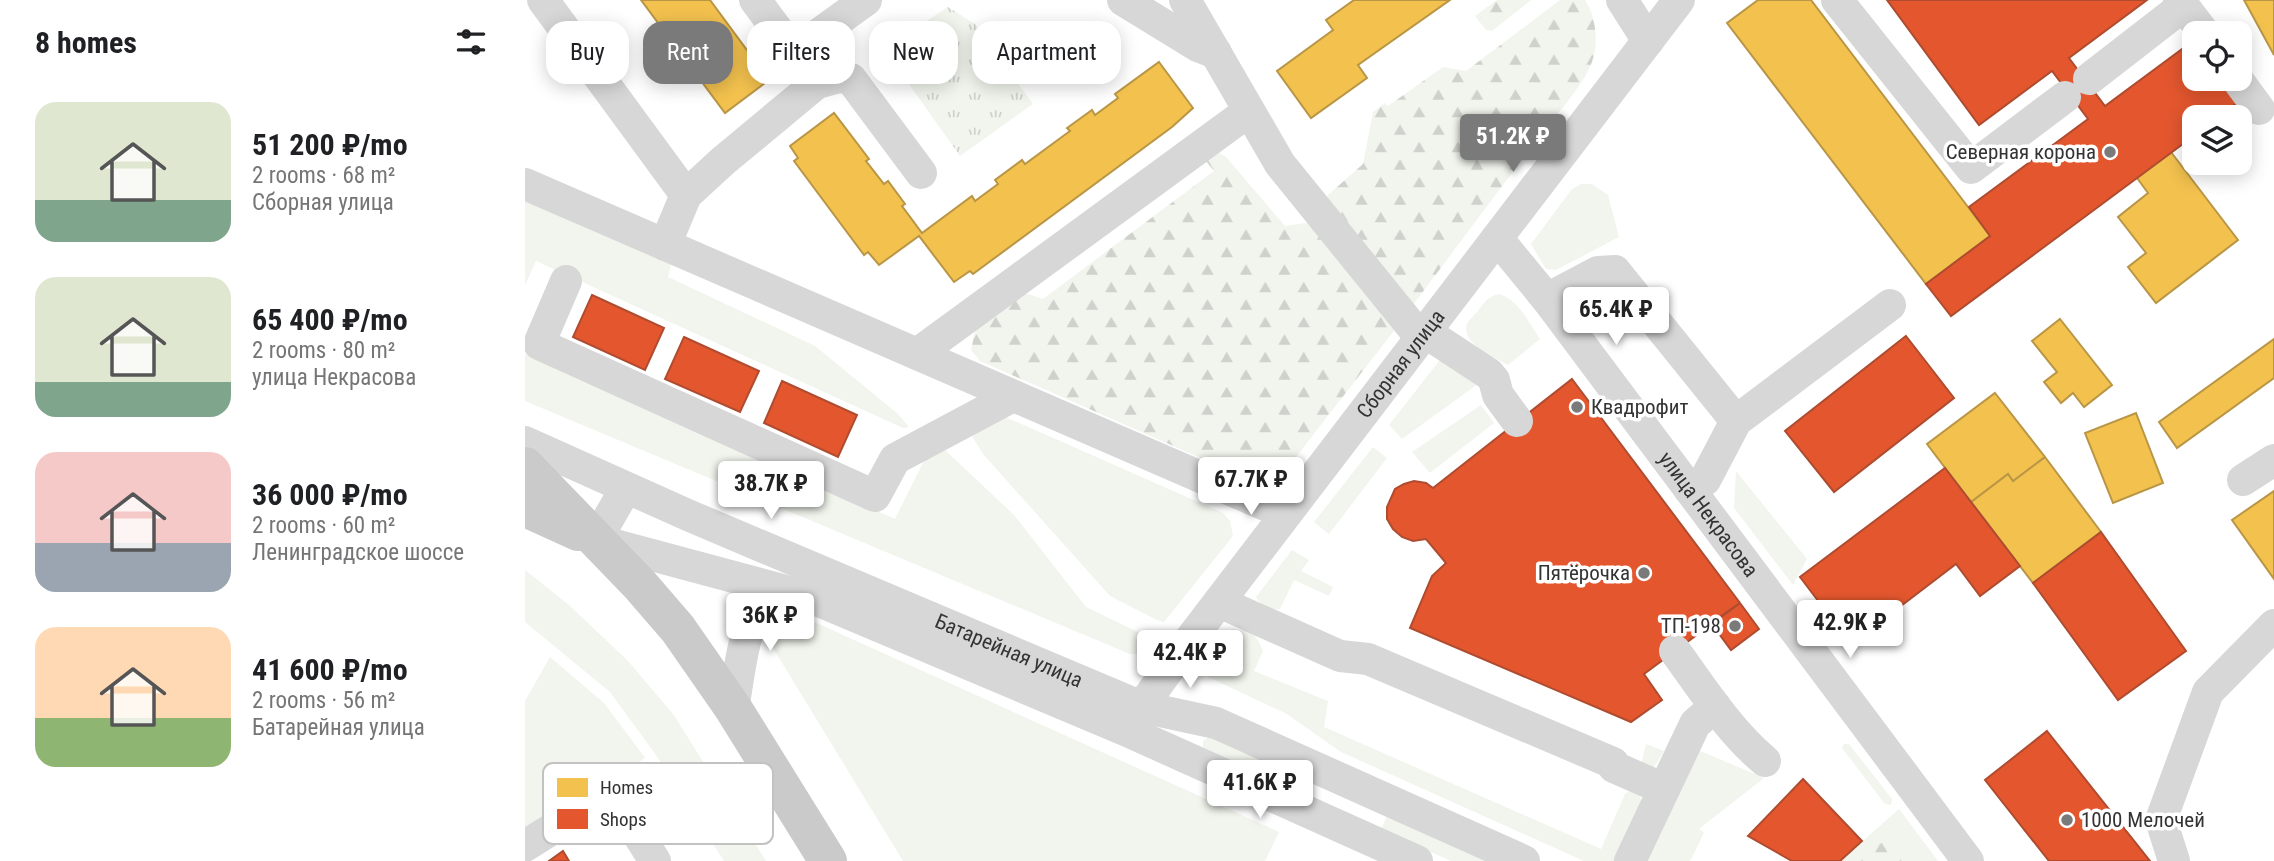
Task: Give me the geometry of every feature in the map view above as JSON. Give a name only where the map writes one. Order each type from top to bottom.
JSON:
[{"type":"main road","points":[[525,466],[640,585],[678,629],[767,763]]},
{"type":"main road","points":[[525,508],[596,540]]},
{"type":"main road","points":[[773,772],[828,861]]},
{"type":"street","points":[[543,0],[686,195]]},
{"type":"street","points":[[755,0],[771,21]]},
{"type":"street","points":[[837,21],[866,0]]},
{"type":"street","points":[[1123,0],[1198,46],[1216,53]]},
{"type":"street","points":[[1185,0],[1287,174],[1423,335],[1495,380],[1498,395],[1517,421]]},
{"type":"street","points":[[1622,0],[1648,41]]},
{"type":"street","name":"Сборная улица","points":[[1133,718],[1679,0]]},
{"type":"street","points":[[1836,0],[1971,168],[2077,88],[2181,3],[2195,21]]},
{"type":"street","points":[[665,245],[686,195],[816,84]]},
{"type":"street","points":[[855,84],[921,173]]},
{"type":"street","points":[[2246,91],[2259,109]]},
{"type":"street","points":[[917,354],[1249,111]]},
{"type":"street","points":[[525,184],[1286,514]]},
{"type":"street","name":"улица Некрасова","points":[[1497,238],[1691,490],[1968,861]]},
{"type":"street","points":[[1546,299],[1598,272],[1615,271],[1736,421]]},
{"type":"street","points":[[566,281],[539,344],[876,496],[895,459],[1013,396]]},
{"type":"street","points":[[1691,490],[1705,480],[1736,421],[1890,305]]},
{"type":"street","name":"Батарейная улица","points":[[525,442],[1133,718],[1300,808],[1417,861]]},
{"type":"street","points":[[2243,480],[2274,460]]},
{"type":"street","points":[[596,540],[626,488]]},
{"type":"street","name":"Батарейная улица","points":[[596,540],[812,598],[1133,718],[1216,723],[1524,861]]},
{"type":"street","points":[[733,708],[747,636],[755,616],[765,603],[783,596],[812,598]]},
{"type":"street","points":[[1219,602],[1341,656],[1368,659],[1613,764],[1614,767],[1664,789]]},
{"type":"street","points":[[2174,861],[2161,820],[2208,692],[2274,625]]},
{"type":"street","points":[[1675,651],[1715,706],[1765,761]]},
{"type":"street","points":[[1630,861],[1695,724],[1715,706]]},
{"type":"street","points":[[1300,808],[1319,769]]},
{"type":"street","points":[[525,846],[543,835]]},
{"type":"street","points":[[644,844],[655,861]]},
{"type":"green space","points":[[1497,0],[1531,0],[1492,31],[1486,30],[1475,16]]},
{"type":"green space","points":[[1560,0],[1585,0],[1592,14],[1595,46],[1588,71],[1567,103],[1410,309],[1326,203],[1328,195],[1363,164],[1373,112],[1385,103],[1388,106],[1443,67],[1466,71]]},
{"type":"green space","points":[[948,7],[972,22],[972,84],[1018,84],[1033,104],[960,156],[909,84],[958,84],[958,21],[927,21]]},
{"type":"green space","points":[[1205,152],[1219,153],[1226,157],[1285,226],[1313,222],[1397,327],[1271,489],[980,361],[971,350],[976,326],[1022,292],[1043,299],[1214,171],[1201,155]]},
{"type":"green space","points":[[1581,184],[1592,184],[1608,195],[1619,237],[1556,270],[1546,269],[1531,244],[1572,189]]},
{"type":"green space","points":[[525,199],[672,262],[668,277],[815,346],[898,414],[909,427],[903,428],[536,261],[525,285]]},
{"type":"green space","points":[[1499,294],[1517,306],[1540,339],[1508,365],[1480,349],[1466,331],[1468,322],[1484,303]]},
{"type":"green space","points":[[525,354],[895,519],[924,461],[944,449],[1014,515],[1086,607],[1140,633],[1146,641],[1139,654],[1130,654],[525,401]]},
{"type":"green space","points":[[1443,356],[1482,381],[1402,439],[1389,425]]},
{"type":"green space","points":[[1481,405],[1494,423],[1430,473],[1412,452]]},
{"type":"green space","points":[[1001,415],[1223,513],[1230,521],[1233,536],[1164,622],[1110,596],[983,454],[970,433]]},
{"type":"green space","points":[[1373,447],[1387,458],[1329,534],[1314,522]]},
{"type":"green space","points":[[1736,471],[1807,559],[1793,585],[1734,508]]},
{"type":"green space","points":[[1292,550],[1309,560],[1301,571],[1333,587],[1329,596],[1294,580],[1280,609],[1266,607],[1256,597]]},
{"type":"green space","points":[[525,570],[569,605],[628,661],[673,714],[704,763],[661,763],[610,692],[525,622]]},
{"type":"green space","points":[[789,614],[801,616],[1279,832],[1265,861],[903,861],[773,648],[774,628]]},
{"type":"green space","points":[[1232,629],[1252,634],[1260,645],[1263,651],[1254,671],[1328,701],[1324,727],[1601,849],[1625,794],[1632,790],[1640,793],[1641,801],[1614,861],[1584,861],[1341,752],[1287,714],[1208,677],[1208,665]]},
{"type":"green space","points":[[550,657],[604,703],[645,758],[638,763],[543,763],[543,826],[525,838],[525,701]]},
{"type":"green space","points":[[1209,737],[1296,774],[1297,783],[1293,788],[1203,749],[1203,741]]},
{"type":"green space","points":[[1646,744],[1664,751],[1654,767],[1645,767],[1642,761]]},
{"type":"green space","points":[[1844,744],[1849,744],[1892,799],[1891,805],[1885,804],[1842,748]]},
{"type":"green space","points":[[1698,750],[1764,778],[1699,829],[1704,833],[1690,861],[1645,861]]},
{"type":"green space","points":[[1899,809],[1938,861],[1840,861]]},
{"type":"green space","points":[[1387,815],[1492,861],[1451,861],[1381,830]]},
{"type":"green space","points":[[1900,839],[1914,861],[1849,861],[1874,845]]},
{"type":"green space","points":[[713,844],[755,844],[766,861],[724,861]]},
{"type":"building: Homes","points":[[641,0],[710,0],[725,21],[657,21]]},
{"type":"building: Homes","points":[[1354,0],[1450,0],[1358,65],[1367,78],[1311,118],[1277,71],[1333,30],[1326,20]]},
{"type":"building: Homes","points":[[1758,0],[1811,0],[1990,236],[1926,284],[1727,23]]},
{"type":"building: Homes","points":[[2244,0],[2274,0],[2274,55]]},
{"type":"building: Homes","points":[[733,31],[747,50],[747,84],[764,84],[725,113],[703,84],[733,84]]},
{"type":"building: Homes","points":[[1159,62],[1193,108],[1172,127],[973,274],[970,271],[954,282],[919,236],[879,265],[868,252],[864,255],[794,161],[798,158],[790,146],[834,113],[869,159],[866,161],[884,184],[888,181],[905,204],[902,206],[922,233],[972,196],[975,201],[998,184],[995,180],[1022,160],[1025,164],[1070,131],[1067,128],[1092,110],[1095,115],[1118,98],[1115,94]]},
{"type":"building: Homes","points":[[2171,152],[2182,166],[2182,175],[2189,175],[2238,240],[2156,303],[2128,267],[2146,253],[2118,217],[2148,193],[2137,178]]},
{"type":"building: Homes","points":[[2060,319],[2112,385],[2084,407],[2073,393],[2061,403],[2044,382],[2057,372],[2032,341]]},
{"type":"building: Homes","points":[[2274,339],[2274,378],[2177,448],[2159,422]]},
{"type":"building: Homes","points":[[1995,393],[2045,457],[2013,481],[2008,474],[1971,502],[1927,444]]},
{"type":"building: Homes","points":[[2136,413],[2163,483],[2113,503],[2085,433]]},
{"type":"building: Homes","points":[[2045,457],[2101,532],[2033,583],[1971,502],[2008,474],[2013,481]]},
{"type":"building: Homes","points":[[2274,491],[2274,579],[2232,520]]},
{"type":"building: Shops","points":[[1887,0],[2147,0],[2069,58],[2105,106],[2182,49],[2182,91],[2230,91],[2238,102],[2234,105],[2182,105],[2182,145],[1951,316],[1926,284],[1990,236],[1969,207],[2088,119],[2052,71],[1979,125]]},
{"type":"building: Shops","points":[[592,295],[664,328],[645,370],[573,337]]},
{"type":"building: Shops","points":[[1906,336],[1954,398],[1834,492],[1785,431]]},
{"type":"building: Shops","points":[[684,337],[759,371],[740,412],[665,379]]},
{"type":"building: Shops","points":[[1572,379],[1740,603],[1644,674],[1662,700],[1631,722],[1410,628],[1432,576],[1446,563],[1426,539],[1413,541],[1402,537],[1387,519],[1387,507],[1395,489],[1414,481],[1426,483],[1433,488]]},
{"type":"building: Shops","points":[[782,381],[857,415],[838,457],[764,423]]},
{"type":"building: Shops","points":[[1945,468],[2020,566],[1980,596],[1956,564],[1851,644],[1800,577]]},
{"type":"building: Shops","points":[[2101,532],[2186,651],[2118,700],[2033,583]]},
{"type":"building: Shops","name":"ТП-198","points":[[1740,603],[1759,629],[1731,650],[1711,623]]},
{"type":"building: Shops","name":"1000 Мелочей","points":[[2047,731],[2150,861],[2049,861],[1985,780]]},
{"type":"building: Shops","points":[[1803,779],[1862,841],[1840,861],[1792,861],[1748,836]]},
{"type":"building: Shops","points":[[563,851],[569,861],[549,861]]},
{"type":"place","name":"Северная корона","points":[[2110,152]]},
{"type":"place","name":"Квадрофит","points":[[1577,407]]},
{"type":"place","name":"Пятёрочка","points":[[1644,573]]},
{"type":"place","name":"ТП-198","points":[[1735,626]]},
{"type":"place","name":"1000 Мелочей","points":[[2067,820]]}]
